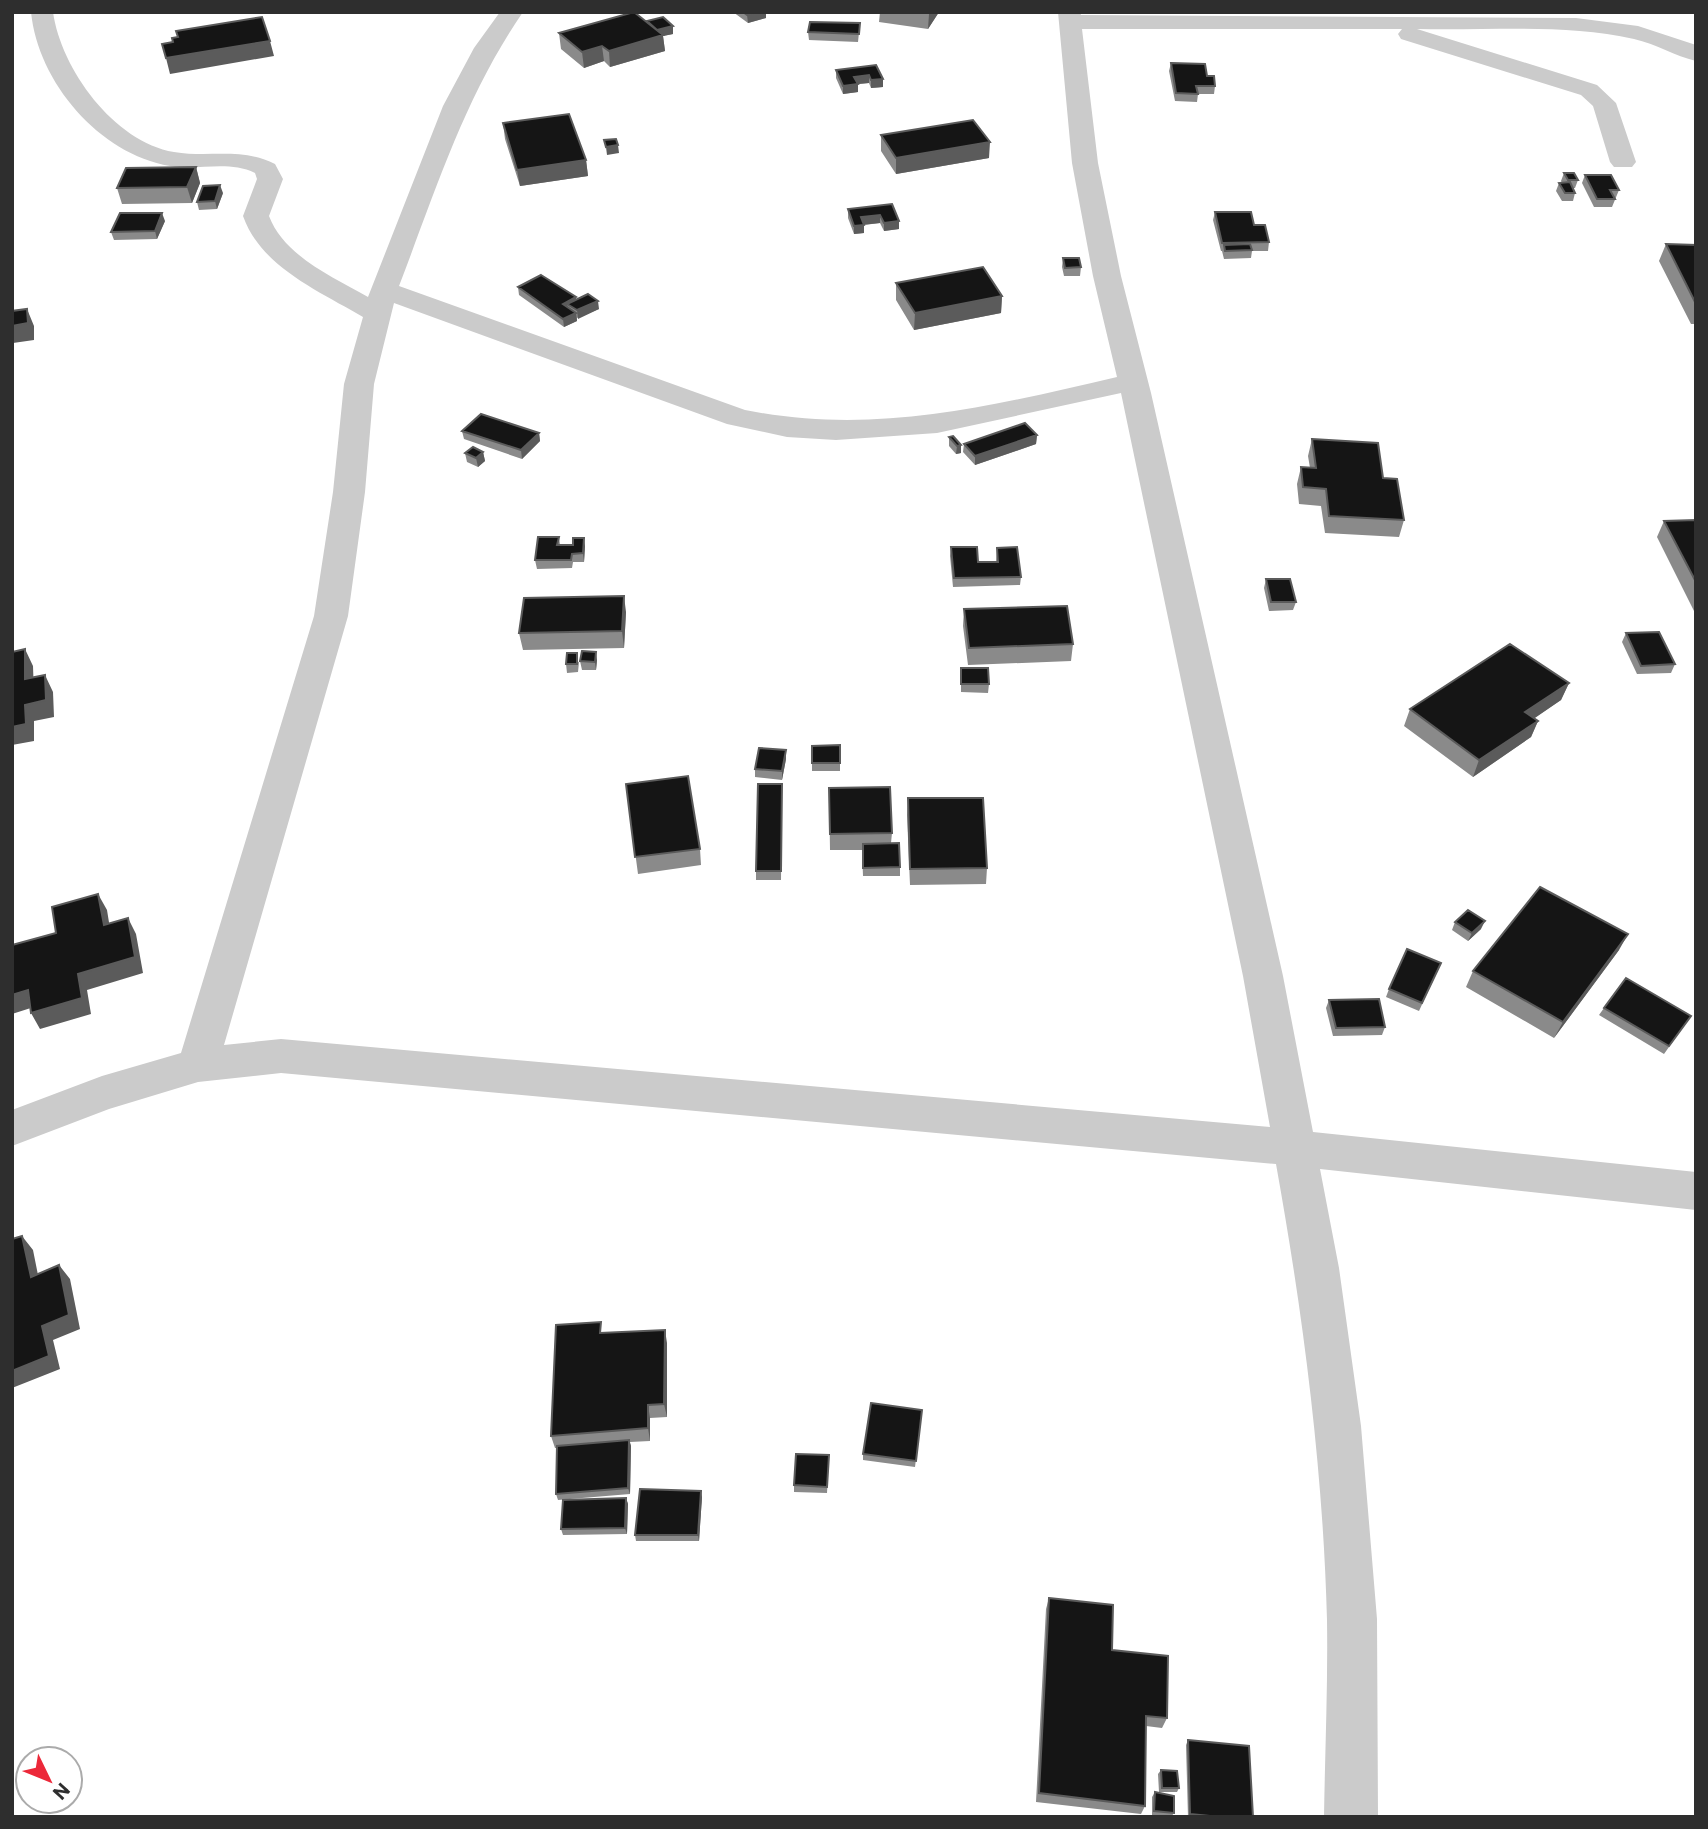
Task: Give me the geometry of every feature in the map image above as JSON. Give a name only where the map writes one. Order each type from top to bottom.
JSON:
[{"type":"street","points":[[42,12],[43,35],[71,88],[125,140],[145,153],[172,159],[244,160],[266,169],[270,179],[256,216],[264,236],[287,258],[380,302],[776,428],[821,432],[899,427],[1017,408],[1133,383]]},
{"type":"street","points":[[198,1065],[331,615],[349,492],[359,384],[380,302],[455,106],[486,48],[512,12]]},
{"type":"street","points":[[1351,1817],[1352,1619],[1337,1426],[1317,1268],[1265,988],[1133,383],[1115,317],[1086,163],[1071,50],[1070,17],[1356,18],[1610,27],[1655,37],[1696,54]]},
{"type":"street","points":[[1356,18],[1589,90],[1604,103],[1623,162]]},
{"type":"street","points":[[12,1128],[102,1094],[198,1065],[281,1056],[1295,1148],[1696,1191]]},
{"type":"building","points":[[634,12],[663,35],[609,51],[602,46],[582,52],[559,33]]},
{"type":"building","points":[[262,17],[270,41],[166,58],[162,44],[173,42],[172,38],[178,37],[176,31]]},
{"type":"building","points":[[663,17],[673,26],[657,30],[647,21]]},
{"type":"building","points":[[810,22],[860,23],[859,34],[808,32]]},
{"type":"building","points":[[1171,63],[1205,64],[1207,76],[1214,76],[1215,86],[1196,86],[1198,94],[1176,93]]},
{"type":"building","points":[[876,65],[883,79],[871,80],[869,75],[854,77],[858,84],[843,86],[836,70]]},
{"type":"building","points":[[569,114],[586,160],[517,170],[503,123]]},
{"type":"building","points":[[973,120],[990,142],[896,158],[881,135]]},
{"type":"building","points":[[616,139],[618,145],[606,147],[604,140]]},
{"type":"building","points":[[196,167],[187,187],[117,188],[126,168]]},
{"type":"building","points":[[1564,173],[1574,173],[1578,180],[1568,180]]},
{"type":"building","points":[[1585,175],[1611,175],[1619,190],[1610,190],[1615,199],[1597,199]]},
{"type":"building","points":[[1570,182],[1575,193],[1565,193],[1559,183]]},
{"type":"building","points":[[220,185],[215,201],[197,202],[203,186]]},
{"type":"building","points":[[892,204],[899,221],[884,223],[880,215],[861,217],[864,225],[854,226],[848,209]]},
{"type":"building","points":[[1215,212],[1251,212],[1254,225],[1265,225],[1269,242],[1222,243]]},
{"type":"building","points":[[120,213],[162,213],[155,231],[111,232]]},
{"type":"building","points":[[1250,244],[1252,250],[1225,251],[1224,245]]},
{"type":"building","points":[[1666,244],[1696,245],[1696,304]]},
{"type":"building","points":[[1063,258],[1079,258],[1081,267],[1065,268]]},
{"type":"building","points":[[983,267],[1002,296],[915,313],[896,283]]},
{"type":"building","points":[[541,275],[576,297],[563,304],[576,313],[563,319],[518,287]]},
{"type":"building","points":[[588,294],[598,301],[577,310],[567,304]]},
{"type":"building","points":[[27,309],[28,323],[12,326],[12,311]]},
{"type":"building","points":[[481,414],[539,433],[521,450],[462,431]]},
{"type":"building","points":[[1025,423],[1037,435],[975,456],[964,444]]},
{"type":"building","points":[[953,436],[961,445],[957,446],[949,437]]},
{"type":"building","points":[[1312,439],[1378,443],[1383,478],[1397,479],[1404,520],[1329,516],[1326,489],[1303,487],[1301,467],[1316,468]]},
{"type":"building","points":[[473,447],[483,452],[476,458],[465,453]]},
{"type":"building","points":[[1696,520],[1696,582],[1664,521]]},
{"type":"building","points":[[538,537],[559,537],[557,545],[573,545],[573,538],[584,538],[583,553],[572,554],[571,560],[535,560]]},
{"type":"building","points":[[951,547],[977,547],[978,562],[998,562],[997,548],[1017,547],[1021,577],[954,578]]},
{"type":"building","points":[[1266,579],[1290,579],[1296,602],[1271,602]]},
{"type":"building","points":[[624,596],[622,631],[519,633],[524,598]]},
{"type":"building","points":[[1067,606],[1073,644],[969,648],[964,609]]},
{"type":"building","points":[[1659,632],[1675,664],[1641,666],[1626,633]]},
{"type":"building","points":[[1510,644],[1569,683],[1525,712],[1538,721],[1479,760],[1410,709]]},
{"type":"building","points":[[25,649],[25,679],[45,675],[46,700],[25,705],[26,724],[12,727],[12,652]]},
{"type":"building","points":[[582,651],[596,652],[595,662],[580,661]]},
{"type":"building","points":[[567,653],[577,653],[577,664],[566,664]]},
{"type":"building","points":[[961,668],[988,668],[989,684],[961,684]]},
{"type":"building","points":[[840,745],[840,763],[812,763],[812,746]]},
{"type":"building","points":[[759,748],[786,750],[782,771],[755,769]]},
{"type":"building","points":[[688,776],[700,849],[635,857],[626,784]]},
{"type":"building","points":[[758,784],[782,784],[781,871],[756,871]]},
{"type":"building","points":[[890,787],[892,833],[830,834],[829,788]]},
{"type":"building","points":[[908,798],[983,798],[987,868],[910,869]]},
{"type":"building","points":[[899,843],[900,867],[863,868],[863,844]]},
{"type":"building","points":[[1540,887],[1628,934],[1563,1022],[1473,971]]},
{"type":"building","points":[[98,894],[104,925],[128,918],[135,957],[78,974],[82,998],[31,1013],[28,990],[12,995],[12,945],[56,933],[52,907]]},
{"type":"building","points":[[1468,910],[1485,921],[1472,933],[1455,922]]},
{"type":"building","points":[[1407,949],[1441,963],[1422,1003],[1389,989]]},
{"type":"building","points":[[1626,978],[1691,1016],[1669,1046],[1604,1008]]},
{"type":"building","points":[[1379,999],[1385,1027],[1336,1028],[1329,1000]]},
{"type":"building","points":[[22,1236],[31,1277],[59,1265],[69,1315],[42,1326],[49,1356],[12,1371],[12,1239]]},
{"type":"building","points":[[601,1322],[600,1333],[665,1330],[664,1404],[648,1405],[648,1428],[551,1436],[556,1325]]},
{"type":"building","points":[[871,1403],[922,1410],[916,1461],[863,1454]]},
{"type":"building","points":[[629,1440],[628,1488],[556,1494],[557,1446]]},
{"type":"building","points":[[796,1454],[829,1455],[827,1487],[794,1485]]},
{"type":"building","points":[[640,1489],[701,1491],[698,1535],[635,1535]]},
{"type":"building","points":[[626,1498],[625,1528],[561,1529],[563,1500]]},
{"type":"building","points":[[1049,1598],[1113,1605],[1112,1650],[1168,1656],[1167,1718],[1146,1716],[1145,1806],[1039,1793]]},
{"type":"building","points":[[1188,1740],[1249,1746],[1253,1817],[1190,1814]]},
{"type":"building","points":[[1161,1770],[1177,1771],[1179,1788],[1162,1788]]},
{"type":"building","points":[[1155,1792],[1174,1796],[1174,1813],[1154,1811]]}]
